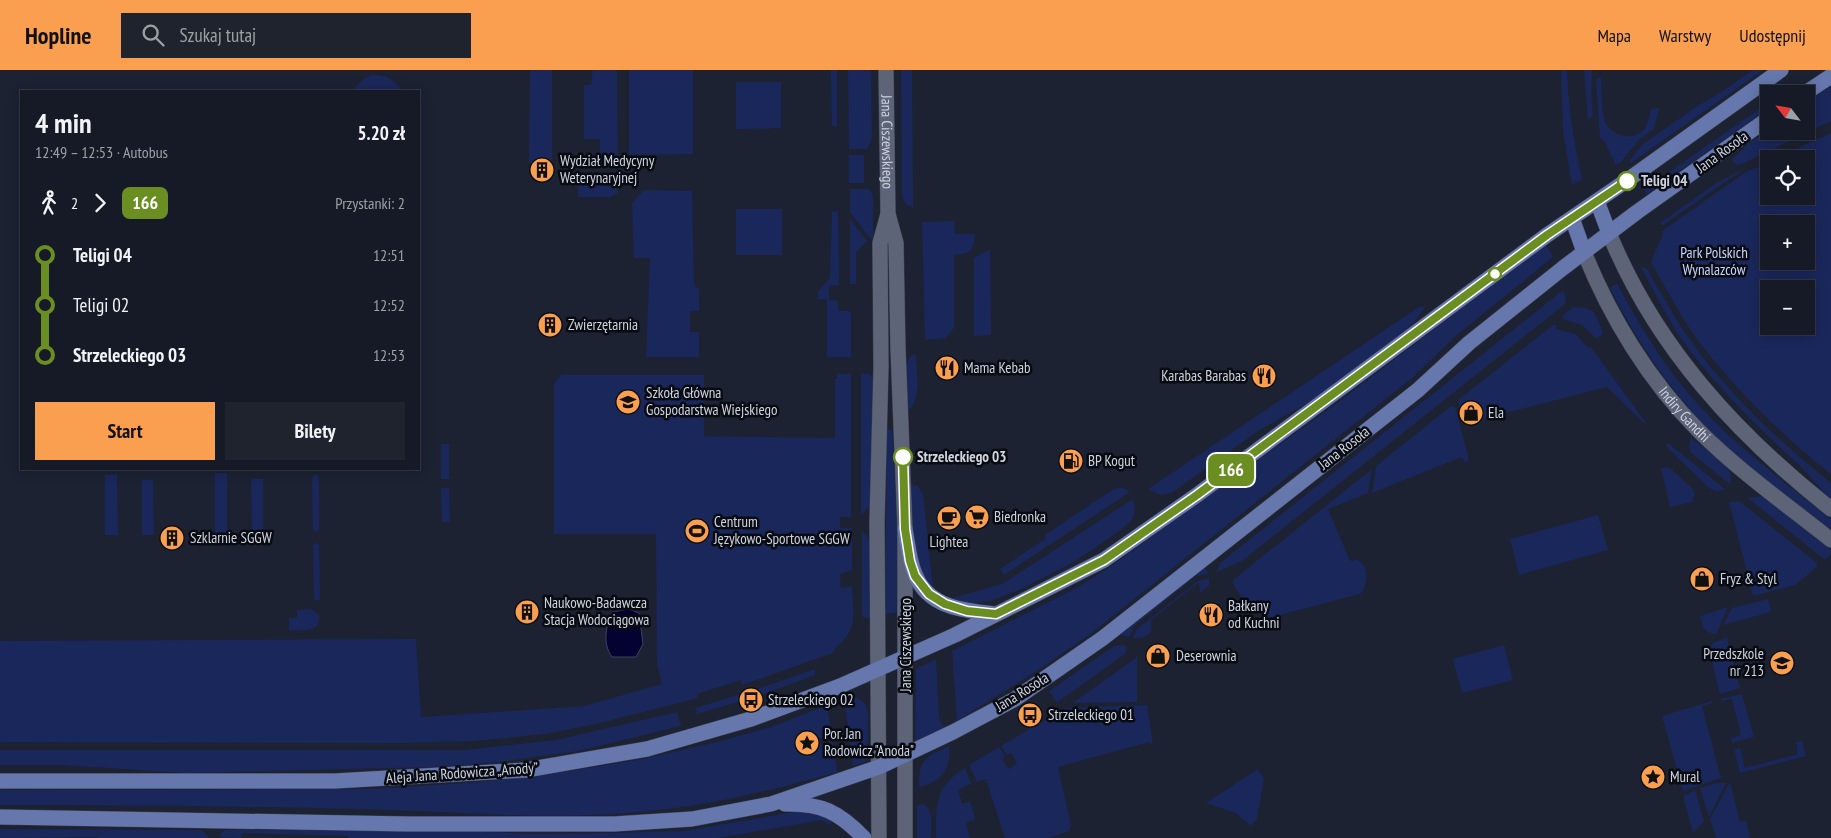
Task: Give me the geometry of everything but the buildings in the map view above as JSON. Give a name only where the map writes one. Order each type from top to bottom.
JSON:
[{"type":"main road","points":[[906,658],[1112,555],[1197,495],[1496,272],[1781,70]]},
{"type":"main road","points":[[1815,87],[1831,76]]},
{"type":"main road","name":"Jana Rosoła","points":[[905,756],[1014,699],[1103,638],[1418,390],[1469,343],[1584,252],[1760,124]]},
{"type":"main road","points":[[1597,201],[1609,233]]},
{"type":"main road","points":[[1572,218],[1584,252]]},
{"type":"main road","points":[[905,529],[910,561],[915,576],[929,594],[953,608],[996,614]]},
{"type":"main road","name":"Aleja Jana Rodowicza „Anody”","points":[[0,781],[335,781],[526,770],[647,749],[750,719],[840,686],[906,658]]},
{"type":"main road","points":[[0,817],[408,824],[601,825],[692,819],[771,804],[879,767],[905,756]]},
{"type":"main road","points":[[771,804],[804,803],[816,805],[842,818],[864,838]]},
{"type":"street","name":"Jana Ciszewskiego","points":[[886,70],[888,214],[896,243],[905,529],[905,838]]},
{"type":"street","name":"Jana Ciszewskiego","points":[[879,838],[877,522],[881,367],[880,243],[888,214]]},
{"type":"street","name":"Indiry Gandhi","points":[[1609,233],[1621,264],[1650,314],[1665,339],[1695,379],[1775,461],[1831,509]]},
{"type":"street","name":"Indiry Gandhi","points":[[1584,252],[1615,318],[1671,401],[1728,457],[1831,540]]},
{"type":"green space","points":[[530,70],[552,70],[552,163],[529,163]]},
{"type":"green space","points":[[593,70],[617,70],[618,164],[600,164],[600,139],[584,139],[584,85],[591,85]]},
{"type":"green space","points":[[629,70],[693,70],[693,154],[629,155]]},
{"type":"green space","points":[[831,70],[837,70],[837,127],[832,126]]},
{"type":"green space","points":[[848,70],[871,70],[872,139],[867,149],[849,149]]},
{"type":"green space","points":[[901,70],[912,70],[913,208],[906,204],[902,197]]},
{"type":"green space","points":[[1561,70],[1567,70],[1572,124],[1582,179],[1572,185],[1563,131]]},
{"type":"green space","points":[[1584,70],[1592,70],[1593,116],[1588,120]]},
{"type":"green space","points":[[1753,70],[1763,70],[1631,163],[1629,161],[1643,144]]},
{"type":"green space","points":[[372,75],[390,78],[401,90],[354,90],[366,78]]},
{"type":"green space","points":[[1601,78],[1604,118],[1610,129],[1616,133],[1634,136],[1640,133],[1646,126],[1651,109],[1659,108],[1654,129],[1640,139],[1620,163],[1615,164],[1604,140],[1600,138],[1596,80]]},
{"type":"green space","points":[[736,82],[781,82],[781,128],[736,129]]},
{"type":"green space","points":[[1831,86],[1831,121],[1815,129],[1815,97]]},
{"type":"green space","points":[[1760,108],[1760,114],[1647,194],[1644,190]]},
{"type":"green space","name":"Park Polskich Wynalazców","points":[[1831,133],[1831,474],[1763,414],[1717,364],[1675,306],[1651,262],[1663,234],[1662,231],[1746,172],[1760,166],[1760,205],[1815,205],[1815,150],[1794,150]]},
{"type":"green space","points":[[1760,135],[1760,140],[1792,140],[1771,150],[1760,150],[1760,155],[1737,165],[1732,160],[1750,142]]},
{"type":"green space","points":[[849,155],[864,155],[864,183],[849,183]]},
{"type":"green space","points":[[1747,167],[1663,225],[1660,223],[1715,184]]},
{"type":"green space","points":[[617,175],[618,193],[610,197],[578,197],[578,176]]},
{"type":"green space","points":[[850,189],[869,189],[873,195],[873,239],[871,239],[850,212]]},
{"type":"green space","points":[[644,190],[692,191],[694,284],[699,290],[699,311],[690,311],[690,332],[699,332],[699,357],[646,357],[650,258],[634,258],[632,203]]},
{"type":"green space","points":[[736,209],[782,209],[782,255],[736,255]]},
{"type":"green space","points":[[838,211],[839,285],[829,285],[829,300],[838,301],[838,311],[849,311],[851,313],[851,357],[827,357],[827,299],[818,299],[818,291],[830,278],[832,212]]},
{"type":"green space","points":[[850,219],[867,241],[856,252],[856,284],[850,284]]},
{"type":"green space","points":[[954,221],[955,234],[975,234],[974,244],[970,250],[964,254],[954,255],[954,328],[946,338],[925,340],[922,222]]},
{"type":"green space","points":[[1546,245],[1553,257],[1457,335],[1412,378],[1089,635],[957,721],[952,651],[1078,587],[1110,567],[1333,406]]},
{"type":"green space","points":[[990,249],[991,335],[974,336],[974,258]]},
{"type":"green space","points":[[1640,266],[1647,269],[1683,330],[1720,378],[1792,451],[1831,483],[1831,499],[1711,377],[1672,325]]},
{"type":"green space","points":[[1617,283],[1650,341],[1690,395],[1740,445],[1831,519],[1831,530],[1738,457],[1695,415],[1667,381],[1642,345],[1610,288]]},
{"type":"green space","points":[[1564,291],[1566,299],[1565,304],[1242,561],[1217,572],[1220,563]]},
{"type":"green space","points":[[1423,306],[1424,309],[1414,322],[1403,332],[1314,399],[1258,431],[1173,492],[1161,495],[1148,489],[1419,307]]},
{"type":"green space","points":[[1573,307],[1586,308],[1596,315],[1603,331],[1601,336],[1596,338],[1582,325],[1563,319],[1563,315]]},
{"type":"green space","points":[[1553,325],[1556,325],[1556,329],[1576,334],[1588,348],[1591,347],[1646,423],[1607,387],[1467,423],[1467,421],[1478,418],[1475,406],[1460,410],[1458,400]]},
{"type":"green space","points":[[916,354],[917,394],[915,401],[906,411],[905,365],[911,356]]},
{"type":"green space","points":[[837,374],[851,374],[851,517],[840,517],[840,528],[852,528],[852,570],[840,574],[841,588],[852,586],[853,611],[851,629],[833,653],[742,685],[741,680],[697,694],[698,698],[596,724],[545,734],[475,741],[404,743],[0,742],[0,641],[416,639],[421,717],[584,706],[662,684],[657,664],[656,534],[554,534],[554,386],[556,380],[562,375],[704,375],[704,436],[835,438],[835,379],[837,379]]},
{"type":"green space","points":[[861,374],[869,374],[874,380],[870,506],[861,515]]},
{"type":"green space","points":[[1451,406],[1455,407],[1469,460],[1465,463],[1462,457],[1459,458],[1372,493],[1376,466]]},
{"type":"green space","points":[[887,430],[892,430],[898,525],[898,612],[885,614]]},
{"type":"green space","points":[[1691,438],[1724,464],[1731,477],[1730,484],[1691,453],[1689,447]]},
{"type":"green space","points":[[1668,443],[1725,489],[1717,492],[1709,488],[1667,447]]},
{"type":"green space","points":[[441,444],[449,444],[449,479],[441,479]]},
{"type":"green space","points":[[1667,467],[1693,489],[1695,495],[1692,502],[1670,507],[1661,468]]},
{"type":"green space","points":[[1372,469],[1368,493],[1328,509],[1350,561],[1358,560],[1366,571],[1366,582],[1363,591],[1360,594],[1268,618],[1250,609],[1234,586],[1233,580]]},
{"type":"green space","points":[[215,473],[227,473],[227,535],[215,535]]},
{"type":"green space","points":[[117,474],[118,535],[105,535],[105,475]]},
{"type":"green space","points":[[314,475],[317,475],[319,478],[319,530],[316,532],[313,530],[312,478]]},
{"type":"green space","points":[[251,479],[263,479],[263,534],[252,534]]},
{"type":"green space","points":[[142,480],[153,480],[154,535],[142,535]]},
{"type":"green space","points":[[911,485],[918,486],[923,495],[933,588],[919,566],[913,539]]},
{"type":"green space","points":[[441,488],[449,488],[450,522],[442,522]]},
{"type":"green space","points":[[1123,488],[1130,492],[1004,575],[1000,569],[1045,539],[1045,535],[1112,490]]},
{"type":"green space","points":[[1764,496],[1831,550],[1831,554],[1825,560],[1748,498]]},
{"type":"green space","points":[[1133,499],[1135,511],[1132,520],[1122,529],[1068,565],[1019,590],[990,601],[973,603],[953,600],[953,598],[1002,584]]},
{"type":"green space","points":[[1739,501],[1817,563],[1817,567],[1795,585],[1753,596],[1729,502]]},
{"type":"green space","points":[[1598,515],[1608,550],[1519,575],[1510,539]]},
{"type":"green space","points":[[862,531],[870,542],[870,618],[862,616]]},
{"type":"green space","points":[[316,543],[319,545],[320,599],[317,601],[314,599],[313,545]]},
{"type":"green space","points":[[1203,568],[1207,570],[1208,574],[1196,576],[1134,626],[1129,637],[1121,635],[1121,633]]},
{"type":"green space","points":[[1209,578],[1209,585],[1200,593],[1199,582],[1151,620],[1151,632],[1142,638],[1133,638],[1137,629],[1198,581]]},
{"type":"green space","points":[[1768,599],[1771,612],[1723,625],[1732,608]]},
{"type":"green space","points":[[1728,607],[1716,634],[1706,631],[1700,616]]},
{"type":"green space","points":[[312,609],[319,615],[319,621],[314,628],[289,630],[289,618],[297,618],[297,610]]},
{"type":"green space","points":[[1727,638],[1740,688],[1720,694],[1709,649],[1714,642]]},
{"type":"green space","points":[[1504,645],[1513,680],[1462,693],[1453,659]]},
{"type":"green space","points":[[1114,646],[1127,646],[1125,654],[1058,702],[1056,701],[1049,691]]},
{"type":"green space","points":[[1137,657],[1137,702],[1074,702]]},
{"type":"green space","points":[[936,659],[939,718],[944,728],[915,741],[916,669]]},
{"type":"green space","points":[[815,669],[815,675],[758,696],[697,714],[695,708]]},
{"type":"green space","points":[[1742,694],[1754,737],[1732,743],[1731,738],[1741,735],[1732,699],[1721,701],[1721,699]]},
{"type":"green space","points":[[848,696],[862,700],[868,713],[868,760],[853,766],[844,698]]},
{"type":"green space","points":[[1712,701],[1713,703],[1702,706],[1721,778],[1683,791],[1662,716]]},
{"type":"green space","points":[[827,705],[832,736],[803,741],[804,747],[833,742],[837,772],[733,798],[653,811],[559,816],[315,808],[0,805],[0,790],[371,789],[469,783],[538,776],[638,760],[721,741],[774,726]]},
{"type":"green space","points":[[1147,705],[1153,743],[1150,744],[1149,742],[1058,767],[1071,826],[1069,831],[1048,838],[1005,838],[986,779],[977,782],[969,765],[999,747],[1005,756],[1002,759],[1009,769],[1017,763],[1011,753],[1007,755],[1001,746],[1065,708]]},
{"type":"green space","points":[[677,712],[681,726],[578,751],[499,762],[434,767],[187,773],[63,765],[0,765],[0,750],[465,750],[556,740]]},
{"type":"green space","points":[[1802,741],[1806,756],[1740,773],[1734,749],[1740,748],[1745,768],[1798,754],[1796,742]]},
{"type":"green space","points":[[950,746],[948,762],[944,773],[940,778],[919,787],[922,764],[935,752]]},
{"type":"green space","points":[[965,768],[971,784],[958,790],[962,804],[970,801],[975,818],[966,823],[970,838],[936,838],[937,806],[942,790],[955,775]]},
{"type":"green space","points":[[1258,769],[1264,779],[1257,819],[1251,826],[1236,813],[1206,803]]},
{"type":"green space","points":[[1730,782],[1740,822],[1746,821],[1750,838],[1716,838],[1710,819]]},
{"type":"green space","points":[[1717,783],[1726,783],[1709,817],[1700,788]]},
{"type":"green space","points":[[1695,790],[1704,821],[1693,833],[1683,796]]},
{"type":"green space","points":[[923,804],[931,814],[931,838],[917,838],[917,805]]},
{"type":"green space","points":[[800,811],[821,816],[833,822],[829,825],[822,820],[718,838],[348,838],[347,836],[242,833],[241,838],[219,837],[226,830],[287,830],[326,826],[535,834],[684,831]]},
{"type":"green space","points":[[0,829],[201,830],[208,838],[0,838]]},
{"type":"shaded area","points":[[629,609],[639,613],[643,644],[636,657],[612,657],[606,641],[612,612]]},
{"type":"bus line","name":"166","points":[[903,457],[905,529],[910,561],[915,576],[922,588],[937,600],[953,608],[996,614],[1104,560],[1197,495],[1547,235],[1627,181]]},
{"type":"place","name":"Wydział Medycyny Weterynaryjnej","points":[[542,170]]},
{"type":"place","name":"Teligi 04","points":[[1627,181]]},
{"type":"place","name":"Zwierzętarnia","points":[[550,325]]},
{"type":"place","name":"Mama Kebab","points":[[947,368]]},
{"type":"place","name":"Karabas Barabas","points":[[1264,376]]},
{"type":"place","name":"Szkoła Główna Gospodarstwa Wiejskiego","points":[[628,402]]},
{"type":"place","name":"Ela","points":[[1471,413]]},
{"type":"place","name":"Strzeleckiego 03","points":[[903,457]]},
{"type":"place","name":"BP Kogut","points":[[1071,461]]},
{"type":"place","name":"Biedronka","points":[[977,517]]},
{"type":"place","name":"Lightea","points":[[949,518]]},
{"type":"place","name":"Centrum Językowo-Sportowe SGGW","points":[[697,531]]},
{"type":"place","name":"Szklarnie SGGW","points":[[172,538]]},
{"type":"place","name":"Fryz & Styl","points":[[1702,579]]},
{"type":"place","name":"Naukowo-Badawcza Stacja Wodociągowa","points":[[527,612]]},
{"type":"place","name":"Bałkany od Kuchni","points":[[1211,615]]},
{"type":"place","name":"Deserownia","points":[[1158,656]]},
{"type":"place","name":"Przedszkole nr 213","points":[[1782,663]]},
{"type":"place","name":"Strzeleckiego 02","points":[[751,700]]},
{"type":"place","name":"Strzeleckiego 01","points":[[1030,715]]},
{"type":"place","name":"Por. Jan Rodowicz \"Anoda\"","points":[[807,743]]},
{"type":"place","name":"Mural","points":[[1653,777]]}]
